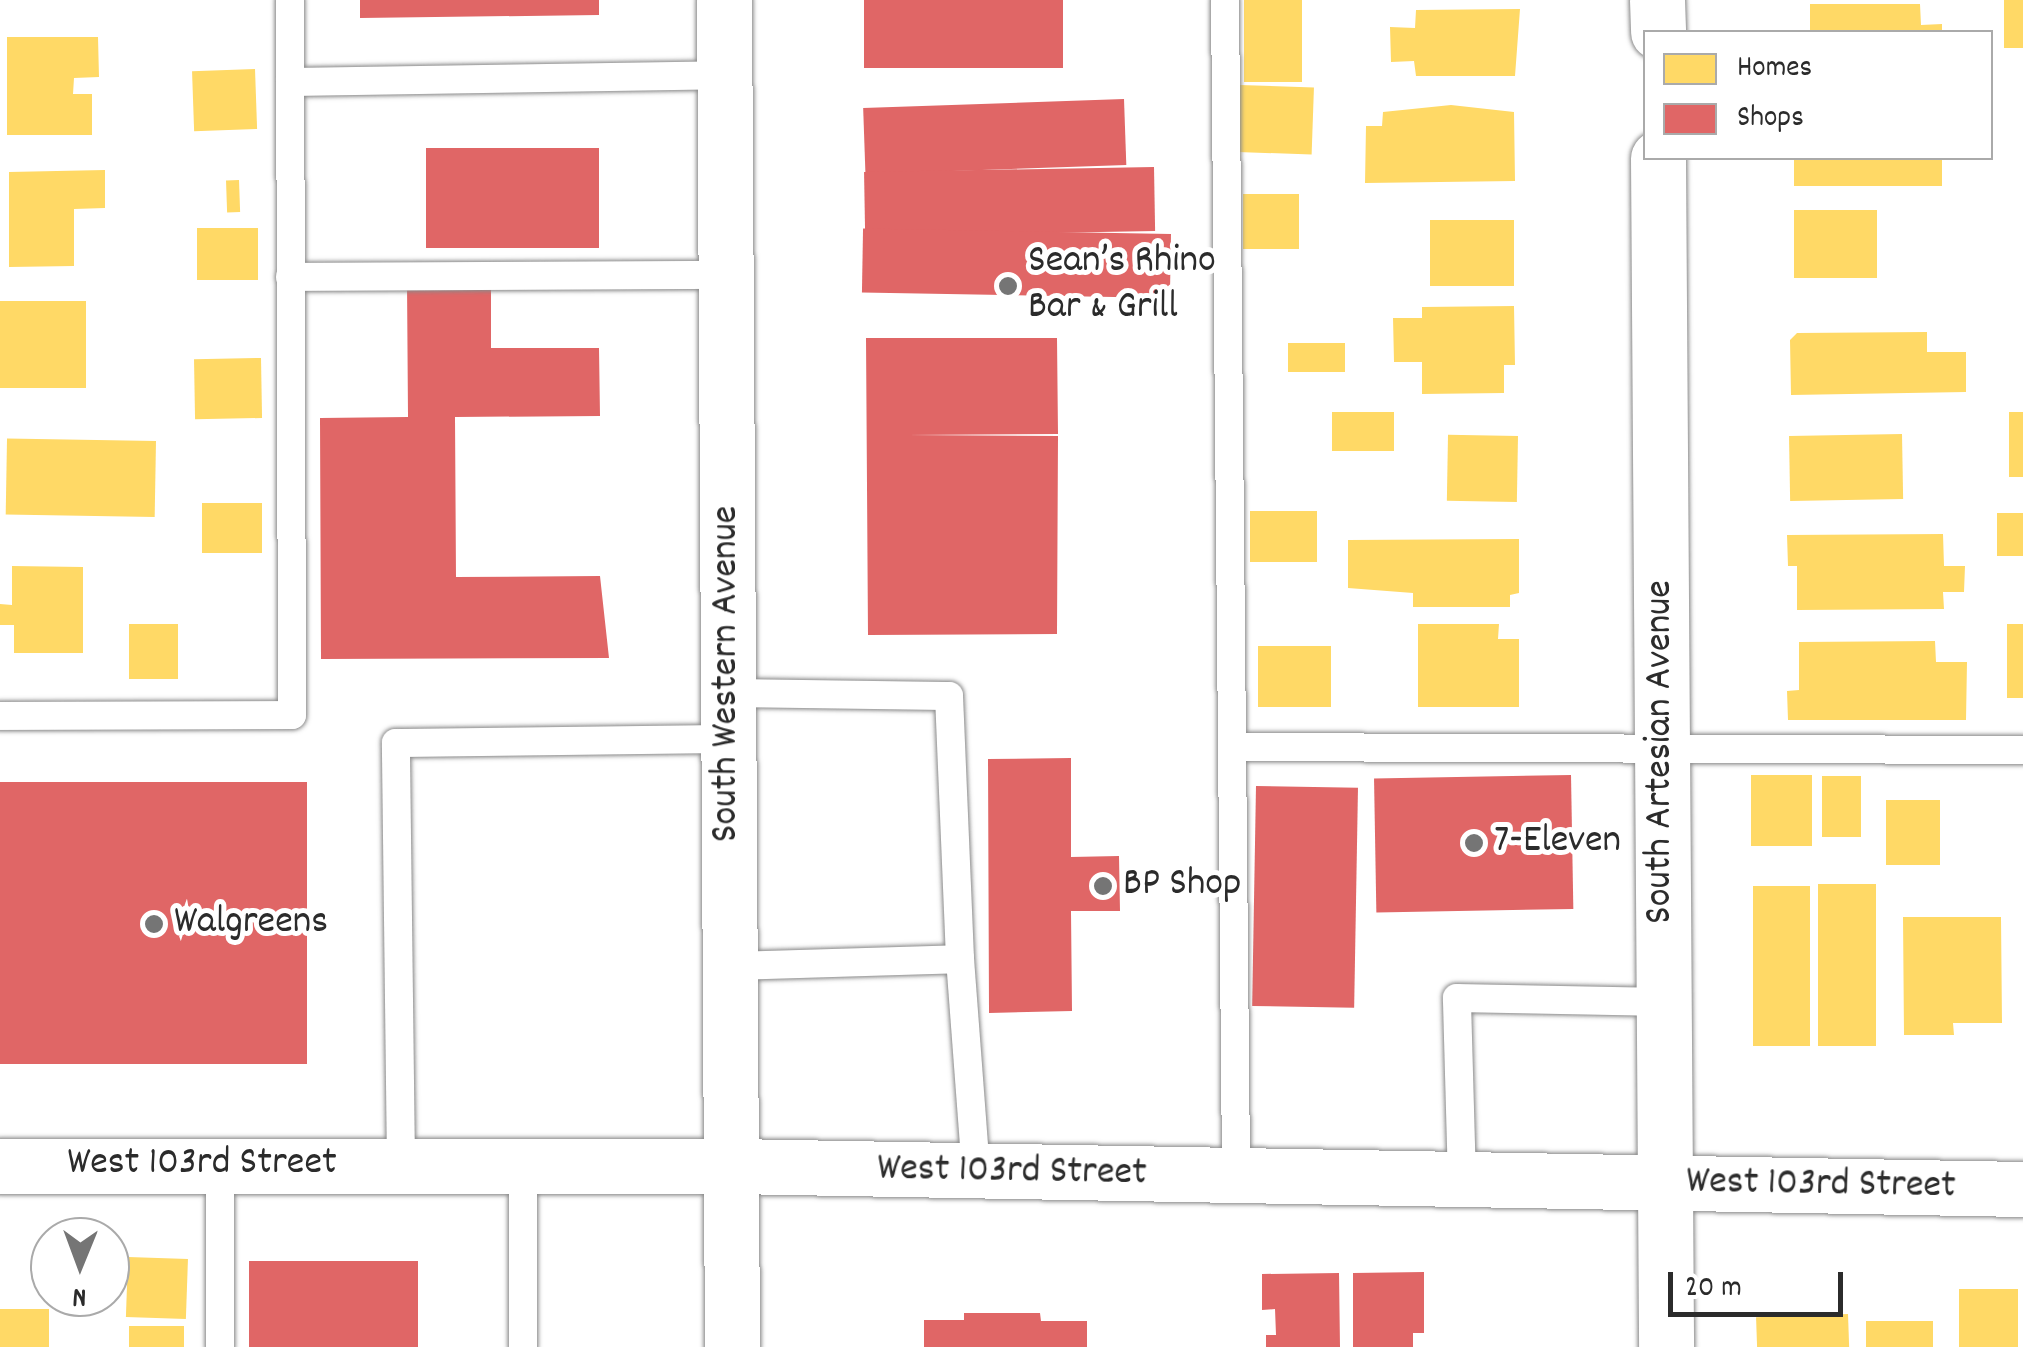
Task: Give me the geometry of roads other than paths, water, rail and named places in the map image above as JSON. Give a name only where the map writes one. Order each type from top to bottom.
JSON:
[{"type":"main road","name":"South Western Avenue","points":[[724,0],[732,1347]]},
{"type":"main road","points":[[1657,0],[1658,30]]},
{"type":"main road","name":"South Artesian Avenue","points":[[1658,160],[1666,1347]]},
{"type":"main road","name":"West 103rd Street","points":[[0,1166],[732,1166],[2023,1189]]},
{"type":"lane","points":[[0,716],[292,715],[290,0]]},
{"type":"lane","points":[[1225,0],[1236,1177]]},
{"type":"lane","points":[[290,82],[724,76]]},
{"type":"lane","points":[[290,277],[726,275]]},
{"type":"lane","points":[[401,1164],[396,744],[949,696],[960,959],[976,1172]]},
{"type":"lane","points":[[1232,748],[2023,750]]},
{"type":"lane","points":[[730,966],[960,959]]},
{"type":"lane","points":[[1462,1181],[1458,998],[1664,1002]]},
{"type":"lane","points":[[220,1165],[220,1347]]},
{"type":"lane","points":[[523,1165],[524,1347]]},
{"type":"place","name":"Sean’s Rhino Bar & Grill","points":[[1008,286]]},
{"type":"place","name":"7-Eleven","points":[[1474,843]]},
{"type":"place","name":"BP Shop","points":[[1103,886]]},
{"type":"place","name":"Walgreens","points":[[154,924]]}]
